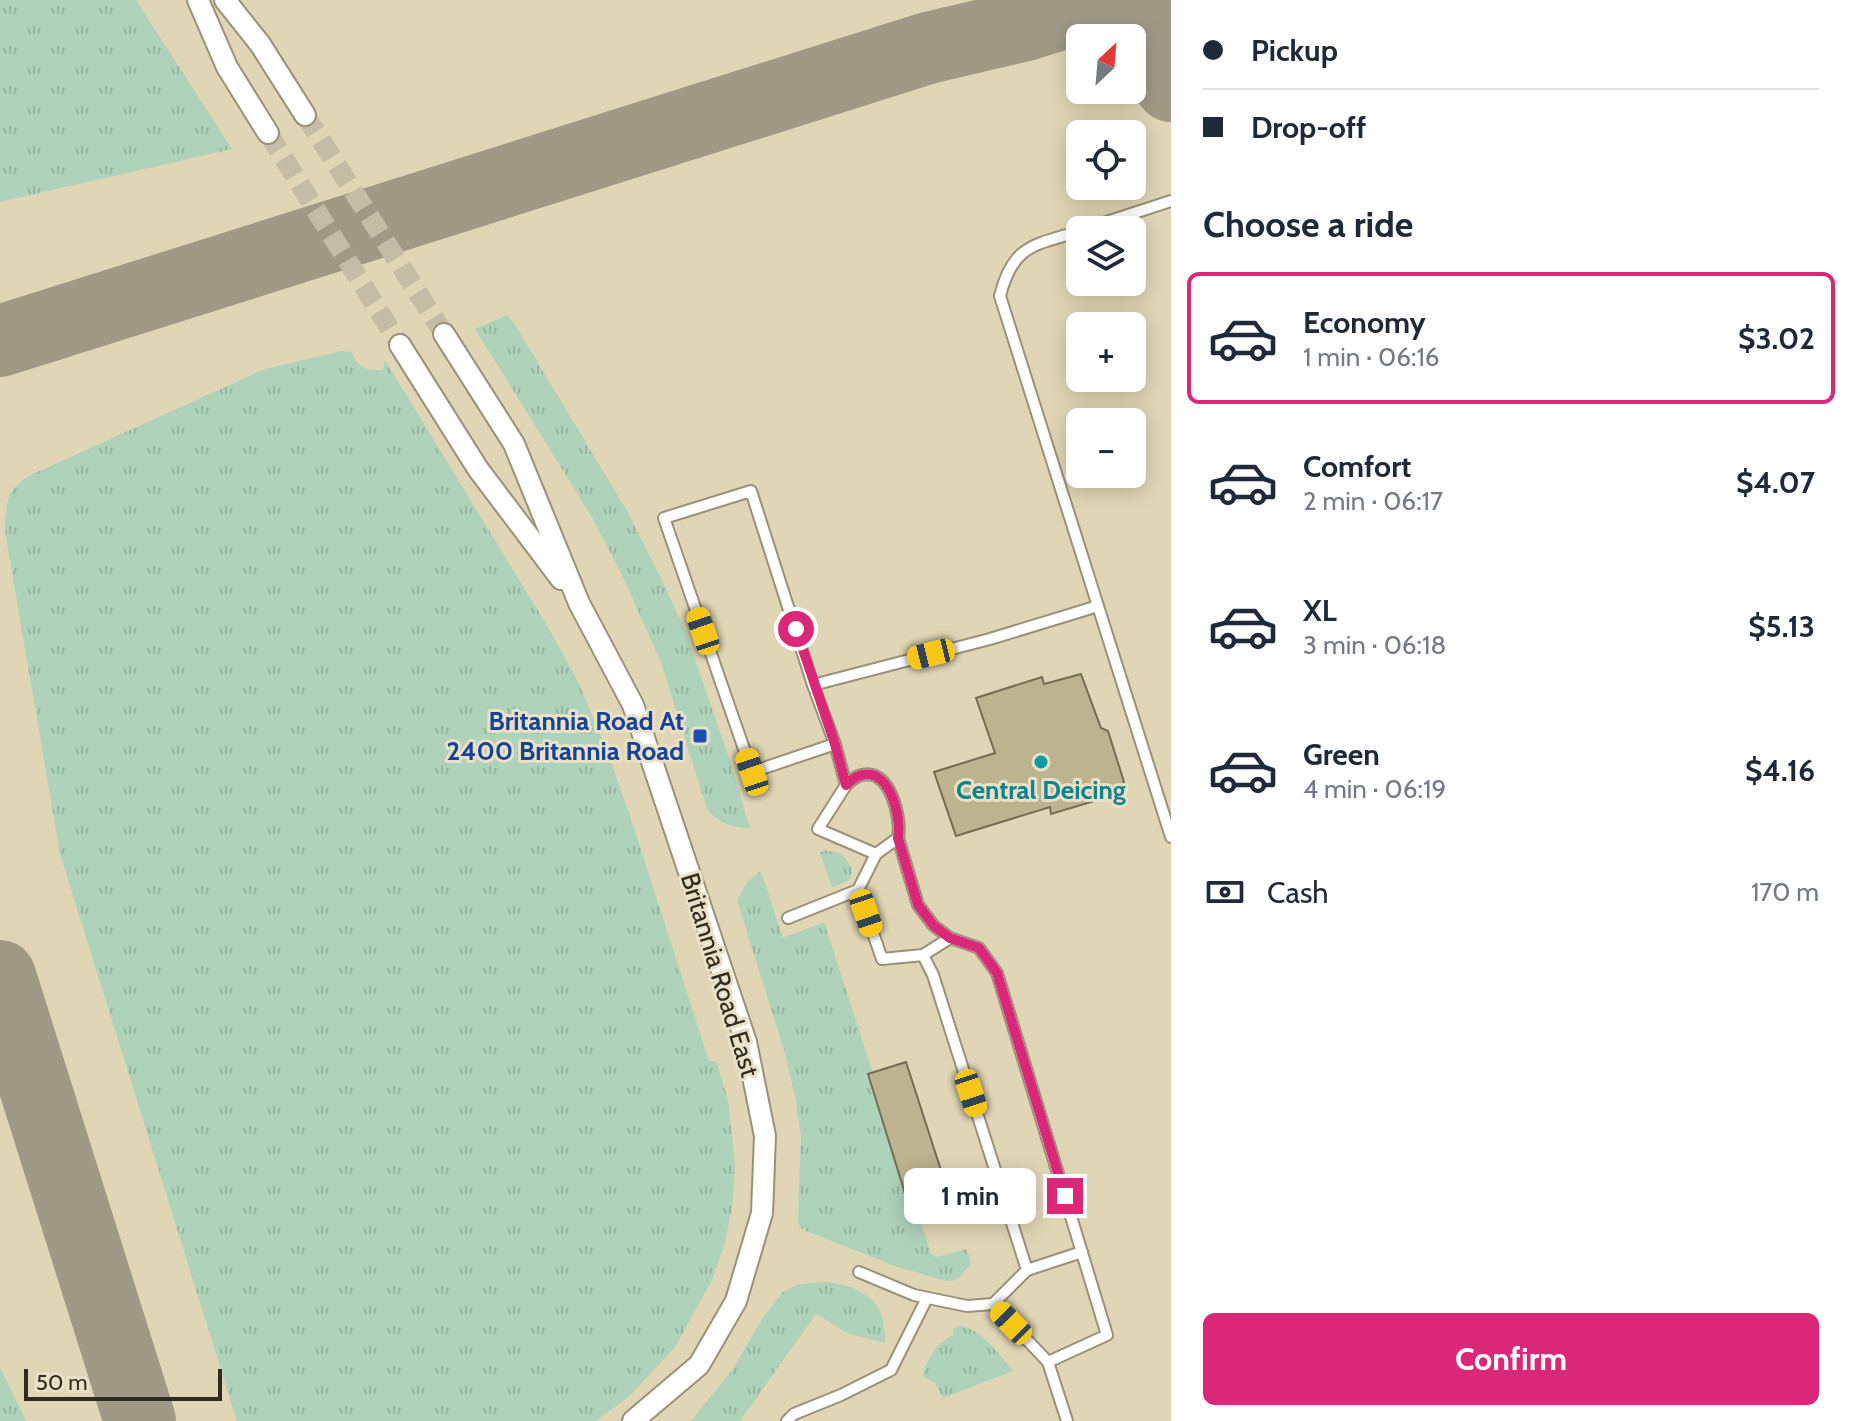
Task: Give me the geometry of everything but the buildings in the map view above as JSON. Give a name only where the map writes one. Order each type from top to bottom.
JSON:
[{"type":"street","points":[[198,0],[227,67],[268,133]]},
{"type":"street","points":[[225,0],[260,44],[305,115]]},
{"type":"street","name":"Britannia Road East","points":[[444,334],[514,444],[579,603],[633,705],[746,1042],[765,1136],[762,1213],[736,1301],[699,1365],[633,1421]]},
{"type":"street","name":"Britannia Road East","points":[[400,345],[478,469],[579,603]]},
{"type":"lane","points":[[1124,216],[1171,201]]},
{"type":"lane","points":[[1066,235],[1022,251],[1004,277],[1000,296],[1171,837]]},
{"type":"lane","points":[[835,744],[752,772],[664,518],[751,491],[835,744],[846,785]]},
{"type":"lane","points":[[813,685],[990,639],[1098,606]]},
{"type":"lane","points":[[876,854],[818,829],[846,785],[858,775],[871,774],[882,779],[892,797],[900,827],[898,838],[918,905],[934,926],[950,938],[979,948],[997,973],[1107,1335],[1048,1362]]},
{"type":"lane","points":[[788,918],[858,890],[876,854],[898,838]]},
{"type":"lane","points":[[858,890],[882,959],[923,955],[950,938]]},
{"type":"lane","points":[[923,955],[933,975],[1027,1270]]},
{"type":"lane","points":[[859,1272],[914,1295],[967,1306],[993,1304],[1027,1270],[1082,1252]]},
{"type":"lane","points":[[787,1421],[794,1414],[891,1370],[927,1298]]},
{"type":"lane","points":[[993,1304],[1048,1362],[1067,1421]]},
{"type":"shaded area","points":[[0,0],[1171,0],[1171,1421],[0,1421]]},
{"type":"green space","points":[[0,0],[136,0],[232,149],[0,202]]},
{"type":"green space","points":[[507,315],[627,511],[660,576],[686,633],[750,828],[726,824],[707,809],[661,662],[620,571],[590,514],[475,329]]},
{"type":"green space","points":[[342,351],[352,352],[356,362],[368,369],[383,370],[385,360],[551,632],[579,684],[609,756],[636,834],[709,1061],[716,1061],[728,1100],[735,1164],[733,1202],[725,1243],[712,1280],[675,1347],[632,1394],[596,1421],[237,1421],[60,854],[5,531],[9,497],[17,485],[33,474],[265,369]]},
{"type":"green space","points":[[824,850],[839,853],[846,860],[852,870],[848,881],[832,887],[820,853]]},
{"type":"green space","points":[[761,871],[783,938],[824,922],[873,1073],[909,1203],[914,1201],[931,1254],[936,1257],[966,1249],[970,1258],[970,1265],[953,1281],[895,1266],[800,1227],[801,1136],[796,1101],[784,1050],[737,900],[748,881]]},
{"type":"green space","points":[[824,1282],[848,1287],[876,1304],[884,1327],[885,1343],[847,1333],[816,1314],[740,1421],[691,1421],[733,1369],[762,1319],[783,1292],[799,1284]]},
{"type":"green space","points":[[960,1326],[975,1331],[1013,1371],[943,1398],[935,1383],[923,1376],[934,1351],[954,1334],[953,1329]]},
{"type":"green space","points":[[0,1367],[26,1421],[0,1421]]},
{"type":"taxiway","points":[[0,341],[928,48],[1026,25],[1105,0]]},
{"type":"taxiway","points":[[1163,0],[1171,27]]},
{"type":"taxiway","points":[[1146,65],[1171,86]]},
{"type":"taxiway","points":[[0,976],[140,1421]]},
{"type":"tunnel","points":[[305,115],[444,334]]},
{"type":"tunnel","points":[[268,133],[400,345]]},
{"type":"place","name":"Britannia Road At 2400 Britannia Road","points":[[700,736]]},
{"type":"place","name":"Central Deicing","points":[[1041,762]]},
{"type":"route","points":[[796,629],[846,785],[858,775],[871,774],[882,779],[892,797],[900,827],[898,838],[918,905],[934,926],[950,938],[979,948],[997,973],[1065,1196]]}]
